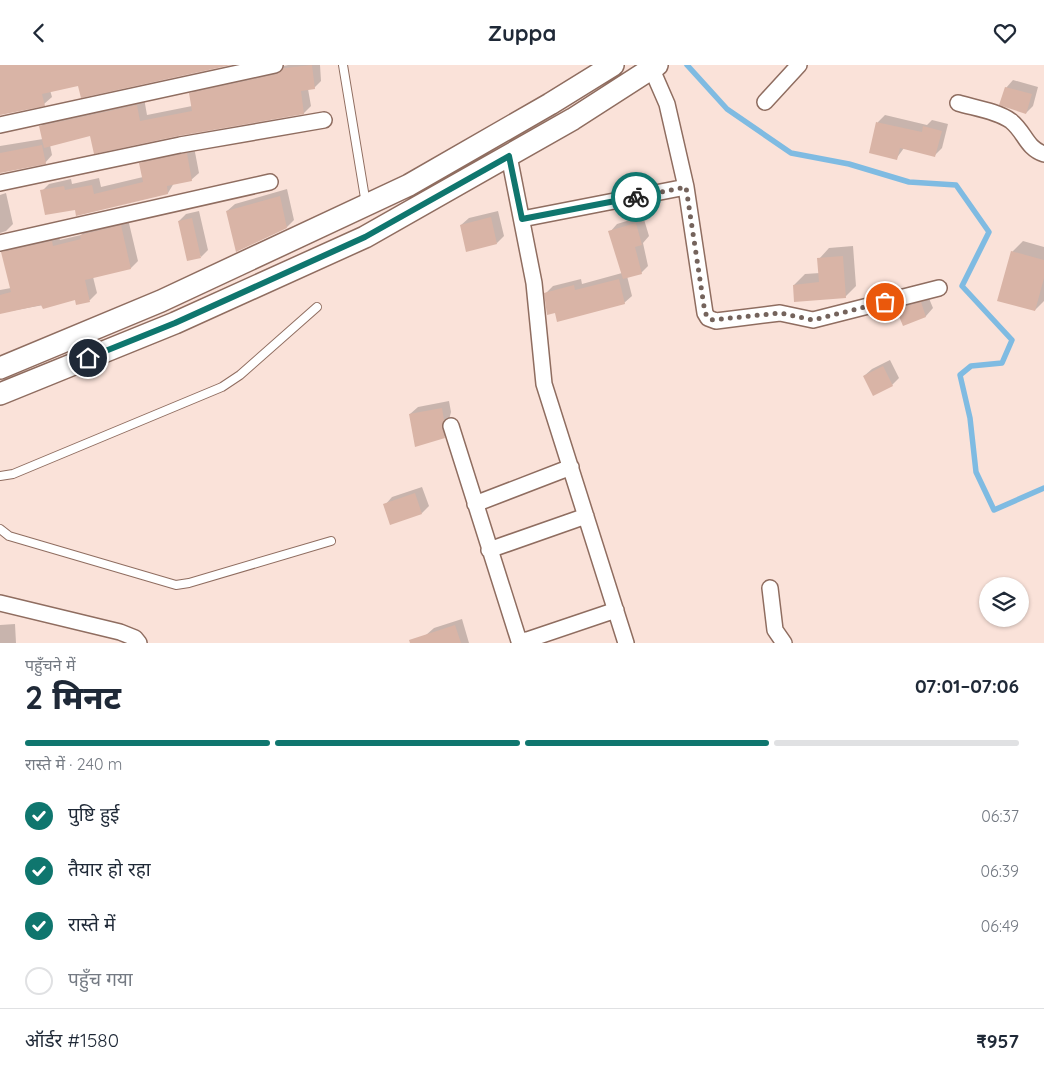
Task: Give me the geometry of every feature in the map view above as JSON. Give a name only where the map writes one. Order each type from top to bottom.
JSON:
[{"type":"main road","points":[[0,368],[161,301],[367,206],[409,185],[550,104],[613,65]]},
{"type":"main road","points":[[0,394],[175,323],[365,237],[509,156],[654,66]]},
{"type":"street","points":[[0,125],[275,65]]},
{"type":"street","points":[[765,102],[799,65]]},
{"type":"street","points":[[654,66],[667,104],[686,187],[705,313],[711,320],[780,313],[813,320],[940,288]]},
{"type":"street","points":[[958,103],[1008,120],[1016,125],[1028,145],[1044,154]]},
{"type":"street","points":[[0,183],[180,145],[324,120]]},
{"type":"street","points":[[509,156],[534,283],[544,384],[626,643]]},
{"type":"street","points":[[0,243],[270,182]]},
{"type":"street","points":[[522,219],[686,187]]},
{"type":"street","points":[[451,426],[519,641],[522,642],[616,610]]},
{"type":"street","points":[[475,504],[571,467]]},
{"type":"street","points":[[489,550],[586,515]]},
{"type":"street","points":[[770,588],[775,630],[784,643]]},
{"type":"street","points":[[0,603],[120,632],[135,638],[139,643]]},
{"type":"lane","points":[[343,65],[367,206]]},
{"type":"lane","points":[[0,476],[13,474],[222,387],[240,375],[317,307]]},
{"type":"lane","points":[[0,529],[9,536],[176,585],[189,583],[331,541]]},
{"type":"building","points":[[0,65],[231,65],[81,98],[78,86],[42,94],[45,106],[0,115]]},
{"type":"building","points":[[312,65],[315,89],[301,91],[304,114],[178,136],[94,154],[90,136],[44,148],[39,126],[137,105],[140,121],[192,111],[189,93],[277,74],[284,68]]},
{"type":"building","points":[[1005,87],[1032,94],[1026,114],[999,105]]},
{"type":"building","points":[[876,122],[922,132],[923,126],[942,131],[935,157],[900,148],[897,160],[869,153]]},
{"type":"building","points":[[42,145],[46,164],[0,173],[0,153]]},
{"type":"building","points":[[187,153],[192,181],[167,186],[168,194],[76,216],[75,210],[45,215],[40,190],[64,186],[65,190],[92,185],[94,194],[143,182],[139,163]]},
{"type":"building","points":[[280,196],[287,228],[236,252],[226,211]]},
{"type":"building","points":[[491,217],[497,244],[466,252],[460,225]]},
{"type":"building","points":[[192,218],[201,258],[187,261],[178,221]]},
{"type":"building","points":[[636,223],[642,245],[635,247],[642,274],[623,279],[608,231]]},
{"type":"building","points":[[121,225],[131,269],[85,280],[90,302],[76,305],[75,300],[43,309],[41,305],[0,314],[0,295],[11,292],[1,252],[52,241],[53,246],[81,239],[80,235]]},
{"type":"building","points":[[1011,251],[1044,260],[1044,278],[1035,311],[997,301]]},
{"type":"building","points":[[843,256],[846,298],[794,302],[793,285],[819,282],[817,258]]},
{"type":"building","points":[[619,279],[625,304],[557,322],[555,313],[547,315],[544,293],[574,285],[575,290]]},
{"type":"building","points":[[921,302],[926,317],[903,326],[896,309]]},
{"type":"building","points":[[883,366],[893,386],[873,396],[863,376]]},
{"type":"building","points":[[442,408],[444,420],[442,428],[445,438],[415,447],[409,414]]},
{"type":"building","points":[[415,493],[422,514],[390,525],[383,504]]},
{"type":"building","points":[[455,625],[461,643],[410,643],[409,640]]},
{"type":"waterway","points":[[687,65],[727,109],[791,153],[849,164],[909,182],[956,185],[989,232],[962,286],[1012,340],[1002,363],[971,366],[960,375],[970,418],[976,472],[994,510],[1044,488]]},
{"type":"way so far","points":[[636,197],[686,187],[705,313],[711,320],[780,313],[813,320],[885,302]]},
{"type":"route","points":[[88,358],[175,323],[365,237],[509,156],[522,219],[636,197]]}]
